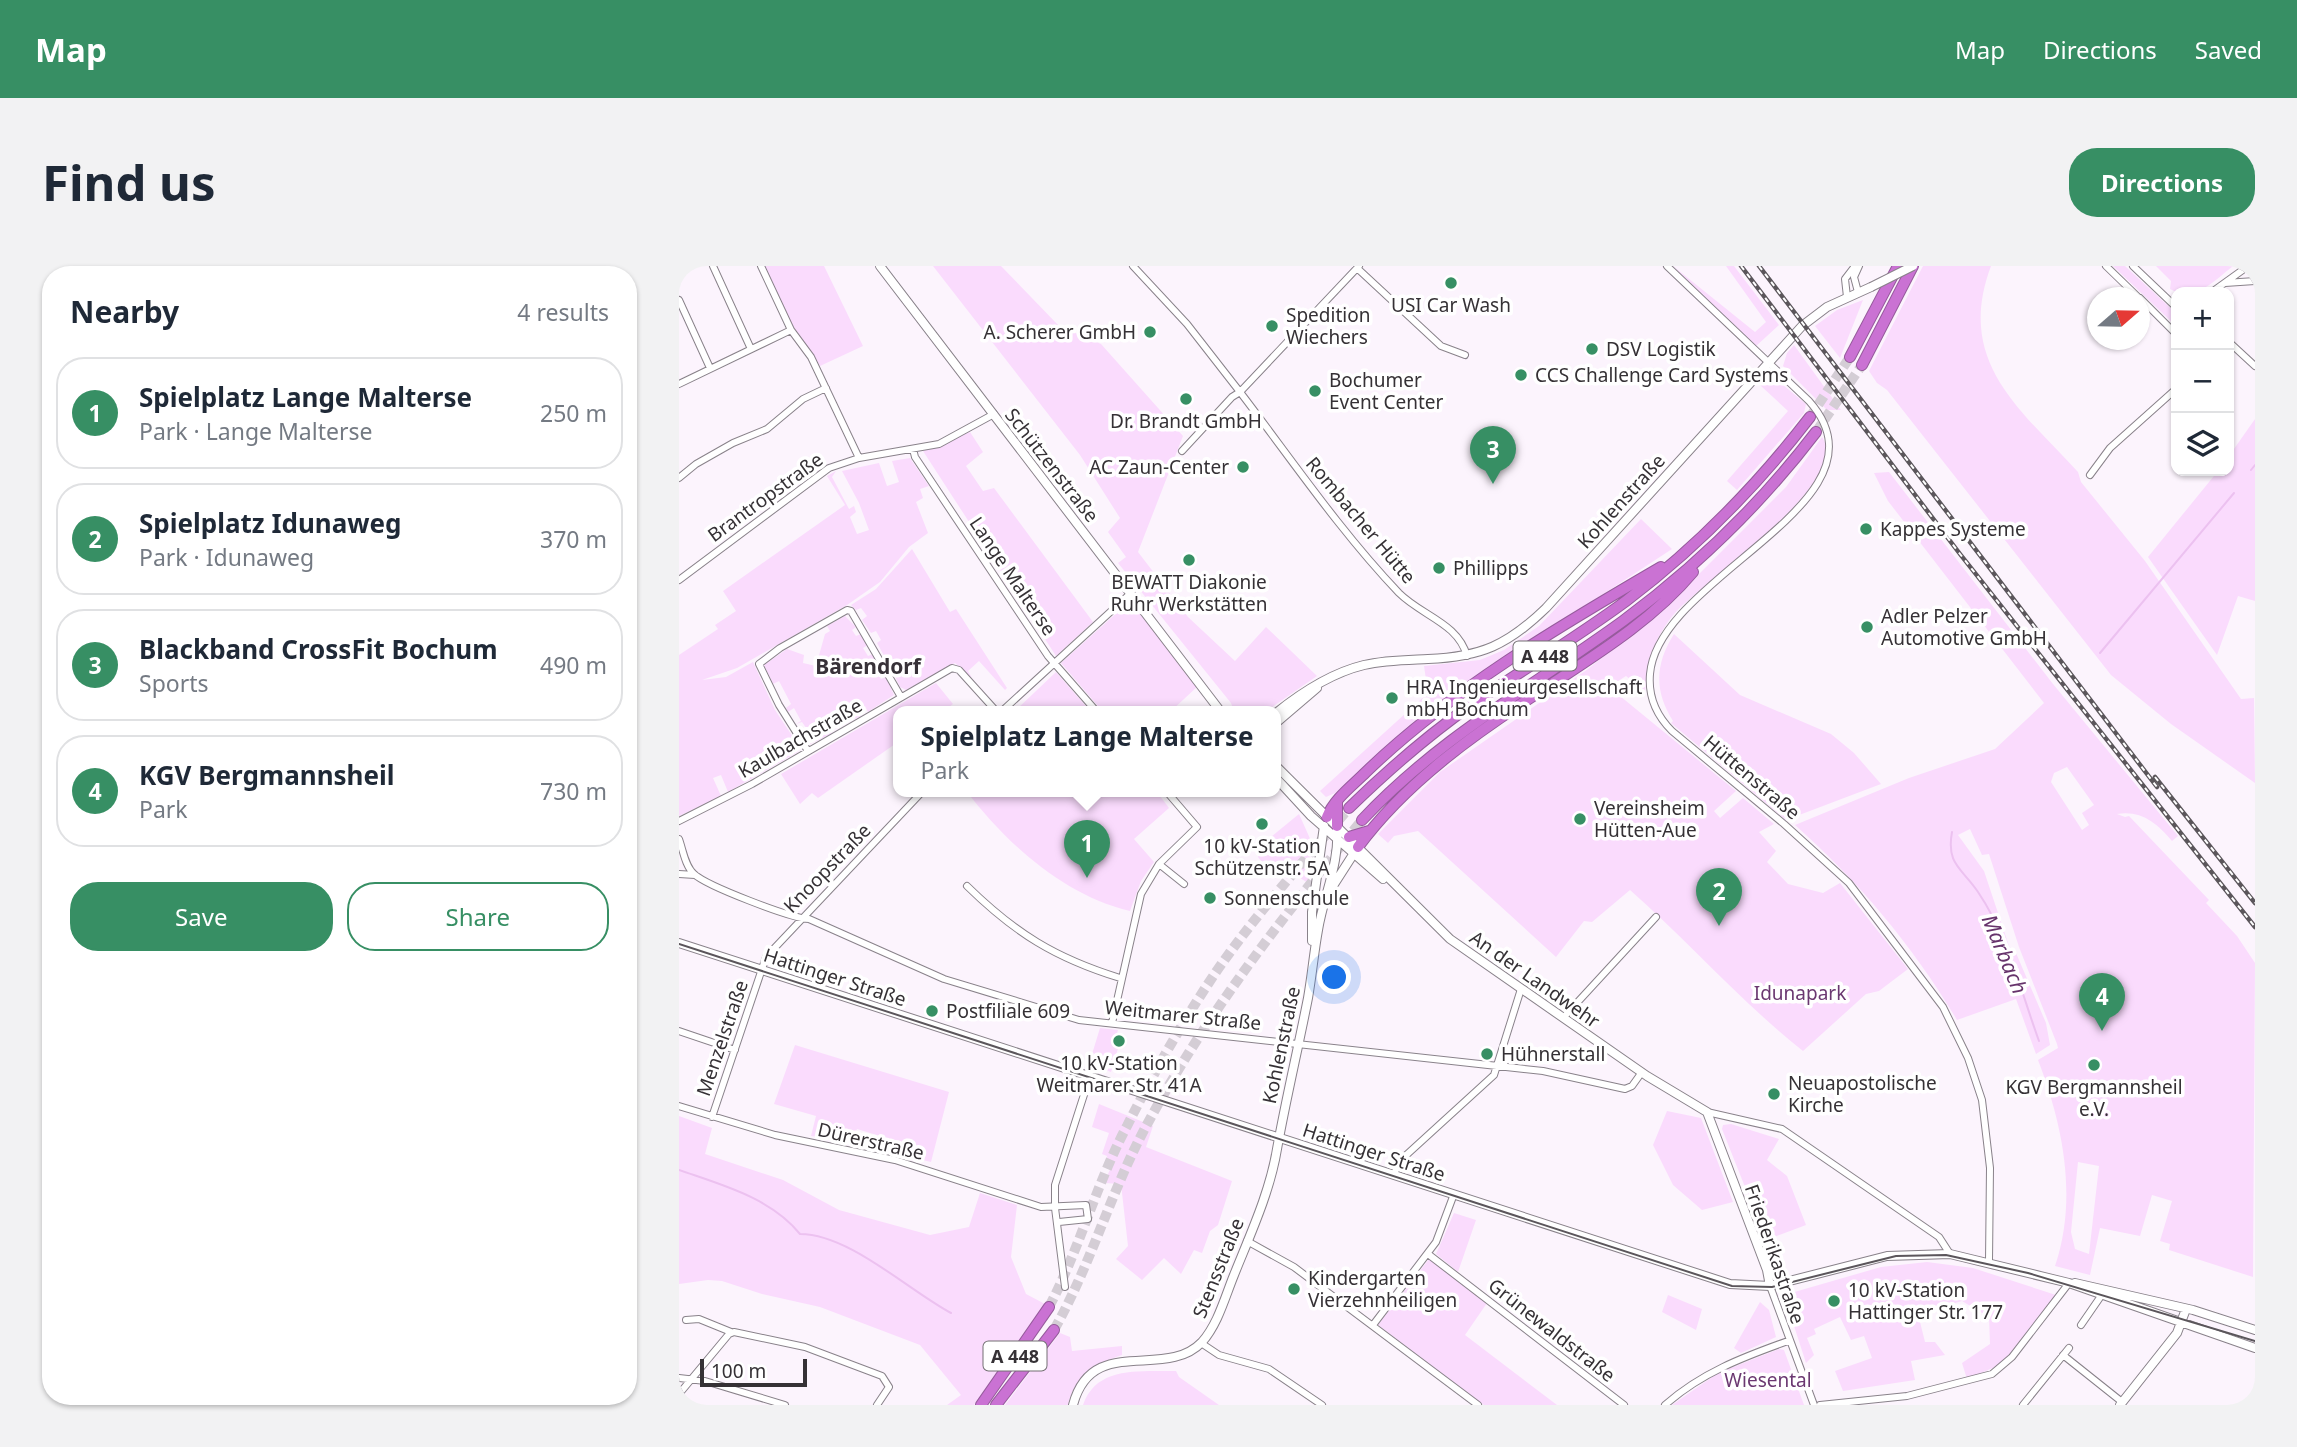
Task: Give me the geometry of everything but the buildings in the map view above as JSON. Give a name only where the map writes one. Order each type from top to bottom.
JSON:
[{"type":"highway","points":[[1850,357],[1898,266]]},
{"type":"highway","points":[[1862,365],[1913,266]]},
{"type":"highway","name":"A 448","points":[[1349,808],[1402,760],[1462,712],[1625,602],[1687,551],[1757,482],[1810,417]]},
{"type":"highway","name":"A 448","points":[[1362,820],[1396,785],[1469,724],[1621,622],[1715,546],[1767,492],[1816,432]]},
{"type":"highway","points":[[1356,850],[1405,794],[1460,748],[1598,653],[1652,611],[1683,584],[1715,546]]},
{"type":"highway","points":[[1326,822],[1337,801],[1395,746],[1476,684],[1560,628],[1687,551]]},
{"type":"highway","points":[[1337,801],[1337,826]]},
{"type":"highway","points":[[1343,839],[1370,831]]},
{"type":"highway","name":"A 448","points":[[981,1405],[1049,1307]]},
{"type":"highway","name":"A 448","points":[[996,1405],[1054,1330]]},
{"type":"street","points":[[713,266],[751,349]]},
{"type":"street","points":[[761,266],[791,330],[811,356],[859,458]]},
{"type":"street","name":"Schützenstraße","points":[[880,266],[1217,706]]},
{"type":"street","name":"Hüttenstraße","points":[[1667,266],[1822,416],[1831,441],[1829,463],[1816,486],[1781,526],[1693,599],[1672,624],[1653,659],[1650,693],[1666,726],[1784,824],[1849,883],[1943,1007],[1968,1058],[1982,1100],[1990,1168],[1989,1261]]},
{"type":"street","points":[[1857,266],[1854,277],[1858,292]]},
{"type":"street","points":[[1847,297],[1845,279],[1857,266]]},
{"type":"street","name":"Kohlenstraße","points":[[1281,719],[1318,686],[1364,665],[1467,656],[1504,643],[1529,624],[1803,326],[1827,307],[1913,266]]},
{"type":"street","points":[[2106,266],[2128,287]]},
{"type":"street","points":[[2133,266],[2171,302]]},
{"type":"street","points":[[1182,451],[1358,267],[1441,346],[1465,355]]},
{"type":"street","points":[[2245,267],[2245,276],[2253,281]]},
{"type":"street","points":[[2218,287],[2245,267]]},
{"type":"street","name":"Rombacher Hütte","points":[[1131,276],[1135,268],[1179,316],[1364,554],[1402,596],[1458,634],[1467,656]]},
{"type":"street","points":[[2225,282],[2253,281]]},
{"type":"street","points":[[679,300],[710,368]]},
{"type":"street","points":[[2150,309],[2171,329]]},
{"type":"street","points":[[679,384],[791,330]]},
{"type":"street","points":[[2234,347],[2255,366]]},
{"type":"street","points":[[679,478],[720,450],[767,429],[803,399],[825,388]]},
{"type":"street","points":[[2089,475],[2110,448],[2171,393]]},
{"type":"street","name":"Brantropstraße","points":[[679,580],[817,475],[835,465],[949,440],[994,414]]},
{"type":"street","name":"Lange Malterse","points":[[913,449],[937,491],[1054,663],[1092,706]]},
{"type":"street","points":[[1006,706],[1131,593]]},
{"type":"street","points":[[808,751],[779,705],[759,664],[806,632],[847,610],[851,611],[901,697]]},
{"type":"street","name":"Kaulbachstraße","points":[[679,821],[739,792],[956,667],[993,706]]},
{"type":"street","name":"Schützenstraße","points":[[1200,682],[1222,706]]},
{"type":"street","name":"Kohlenstraße","points":[[1281,709],[1313,686],[1318,686]]},
{"type":"street","points":[[1281,772],[1326,822]]},
{"type":"street","points":[[1281,782],[1326,822]]},
{"type":"street","name":"Knoopstraße","points":[[761,969],[766,957],[800,919],[917,797]]},
{"type":"street","points":[[1112,1023],[1141,894],[1159,864],[1196,827],[1171,797]]},
{"type":"street","name":"Kohlenstraße","points":[[1313,958],[1312,912],[1319,848],[1326,822]]},
{"type":"street","name":"An der Landwehr","points":[[1326,822],[1337,826],[1343,839]]},
{"type":"street","name":"An der Landwehr","points":[[1326,822],[1450,939],[1521,989],[1642,1072],[1706,1112],[1782,1129],[1939,1237],[1950,1254]]},
{"type":"street","points":[[679,839],[689,867],[695,875]]},
{"type":"street","points":[[1319,848],[1343,839]]},
{"type":"street","name":"Kohlenstraße","points":[[1277,1137],[1299,1043],[1322,907],[1343,839]]},
{"type":"street","name":"Kohlenstraße","points":[[1322,907],[1356,850]]},
{"type":"street","points":[[1159,864],[1184,884]]},
{"type":"street","name":"Weitmarer Straße","points":[[679,874],[695,875],[800,919],[809,919],[944,979],[1079,1020],[1543,1071],[1625,1089],[1642,1072]]},
{"type":"street","points":[[967,886],[1000,919],[1035,943],[1072,962],[1120,978]]},
{"type":"street","points":[[1563,1017],[1656,917]]},
{"type":"street","name":"Hattinger Straße","points":[[679,943],[1719,1281],[1747,1286],[1770,1286],[1902,1253],[1950,1254],[1989,1261],[2102,1292],[2186,1309],[2255,1330]]},
{"type":"street","name":"Menzelstraße","points":[[712,1117],[761,969]]},
{"type":"street","points":[[1393,1175],[1403,1158],[1494,1075],[1521,989]]},
{"type":"street","points":[[679,1031],[735,1049]]},
{"type":"street","points":[[1065,1287],[1059,1222],[1055,1208],[1055,1185],[1090,1076]]},
{"type":"street","name":"Dürerstraße","points":[[679,1106],[786,1137],[868,1153],[1041,1207],[1086,1205],[1088,1219],[1059,1222]]},
{"type":"street","name":"Friederikastraße","points":[[1706,1112],[1767,1270],[1788,1340],[1814,1405]]},
{"type":"street","name":"Stensstraße","points":[[1073,1405],[1083,1381],[1105,1365],[1176,1355],[1201,1343],[1216,1317],[1247,1241],[1277,1149],[1277,1137]]},
{"type":"street","points":[[1373,1325],[1428,1254],[1444,1228],[1454,1195]]},
{"type":"street","points":[[1247,1241],[1294,1267],[1479,1405]]},
{"type":"street","name":"Grünewaldstraße","points":[[1428,1254],[1624,1405]]},
{"type":"street","points":[[1820,1405],[1925,1393],[1992,1374],[2016,1352],[2069,1283]]},
{"type":"street","points":[[2081,1325],[2102,1292]]},
{"type":"street","name":"Hattinger Straße","points":[[2102,1292],[2182,1324],[2255,1348]]},
{"type":"street","points":[[2063,1354],[2121,1404],[2182,1324],[2186,1309]]},
{"type":"street","points":[[686,1320],[699,1318],[731,1332],[805,1347],[882,1376],[888,1387],[877,1405]]},
{"type":"street","points":[[679,1394],[731,1332]]},
{"type":"street","points":[[1664,1405],[1687,1385],[1710,1372],[1788,1340]]},
{"type":"street","points":[[1201,1343],[1219,1355],[1269,1369],[1322,1405]]},
{"type":"street","points":[[2023,1405],[2069,1348]]},
{"type":"street","points":[[679,1378],[785,1405]]},
{"type":"green space","points":[[764,266],[824,266],[863,346],[820,366],[794,328]]},
{"type":"green space","points":[[933,266],[1001,266],[1059,326],[1101,344],[1183,436],[1138,552],[1188,617],[1235,661],[1266,627],[1317,676],[1274,706],[1232,706],[1118,563],[1126,557],[1108,532],[1120,518],[1080,455]]},
{"type":"green space","points":[[1673,266],[1755,332],[1766,322],[1726,266],[1734,266],[1779,325],[1755,347]]},
{"type":"green space","points":[[1923,266],[1991,266],[1982,300],[1981,330],[1987,357],[1999,381],[2015,404],[2078,472],[2081,482],[2145,561],[2241,699],[2254,698],[2255,783],[2171,724],[2111,675],[1887,390],[1877,383],[1869,371]]},
{"type":"green space","points":[[2113,266],[2125,266],[2148,287],[2135,287]]},
{"type":"green space","points":[[2156,266],[2233,266],[2206,287],[2171,287],[2171,289],[2170,289],[2171,281]]},
{"type":"green space","points":[[2150,289],[2171,308],[2171,321],[2150,301]]},
{"type":"green space","points":[[1863,300],[1840,358],[1815,326],[1837,310]]},
{"type":"green space","points":[[1794,345],[1841,410],[1827,410],[1783,366],[1787,353]]},
{"type":"green space","points":[[1771,375],[1806,404],[1804,413],[1737,490],[1727,481],[1788,411],[1761,386]]},
{"type":"green space","points":[[2255,419],[2255,601],[2238,596],[2217,655],[2148,557],[2214,476],[2234,476],[2234,449]]},
{"type":"green space","points":[[970,432],[983,452],[966,466],[983,491],[994,488],[1093,622],[1056,656],[923,451]]},
{"type":"green space","name":"Idunapark","points":[[1822,437],[1826,456],[1816,479],[1796,504],[1770,531],[1690,599],[1668,622],[1654,649],[1645,691],[1626,676],[1609,687],[1736,791],[1714,811],[1720,818],[1743,798],[1774,824],[1759,832],[1776,851],[1767,862],[1788,884],[1823,893],[1840,883],[1908,969],[1879,991],[1866,994],[1803,1051],[1758,1012],[1630,890],[1592,922],[1584,921],[1556,957],[1418,831],[1394,836],[1388,843],[1378,834],[1440,772],[1588,669],[1683,590],[1786,487]]},
{"type":"green space","points":[[910,458],[929,486],[920,489],[923,498],[916,502],[928,533],[909,547],[880,582],[847,605],[737,668],[702,680],[726,677],[753,662],[775,710],[799,746],[798,752],[728,792],[721,775],[713,778],[721,796],[679,816],[679,655],[718,629],[715,625],[736,611],[723,591],[845,505],[827,476],[836,471],[832,477],[849,509],[854,506],[856,512],[850,517],[857,534],[869,530],[859,503],[842,471],[879,463],[887,486],[899,482],[892,461]]},
{"type":"green space","points":[[1889,472],[2053,684],[2178,836],[2172,841],[2148,819],[2134,814],[2117,814],[2129,816],[2209,900],[2206,903],[2237,936],[2255,963],[2253,1277],[2169,1250],[2170,1244],[2160,1241],[2172,1201],[2152,1195],[2140,1236],[2100,1228],[2090,1275],[2055,1266],[2066,1214],[2065,1162],[2054,1110],[2038,1060],[2058,1048],[2019,947],[1989,854],[1982,855],[1970,829],[1958,835],[1984,871],[2009,946],[2016,953],[2046,1023],[2050,1045],[2036,1054],[2016,999],[1957,1020],[1922,966],[1883,916],[1841,869],[1795,825],[1909,778],[1995,749],[2044,703],[1888,501],[1874,473]],"holes":[[[2067,767],[2094,805],[2082,813],[2089,825],[2082,830],[2051,782],[2054,773]],[[2078,1162],[2099,1166],[2089,1254],[2075,1249],[2071,1232]]]},
{"type":"green space","points":[[1641,519],[1672,549],[1446,697],[1335,793],[1326,797],[1320,791],[1428,693],[1424,666],[1480,660],[1504,650],[1539,626]]},
{"type":"green space","points":[[912,549],[950,612],[956,609],[1007,688],[1005,690],[979,661],[968,671],[972,678],[955,663],[906,690],[900,687],[892,670],[897,667],[892,658],[887,661],[877,643],[881,640],[876,631],[871,633],[862,620],[867,616],[861,608],[856,610],[851,605],[876,589]]},
{"type":"green space","points":[[1130,601],[1198,686],[1176,706],[1098,706],[1061,663]]},
{"type":"green space","points":[[845,616],[856,627],[852,630],[856,636],[861,634],[868,645],[863,648],[868,656],[873,654],[881,668],[876,670],[881,679],[886,677],[894,695],[868,712],[865,706],[858,710],[861,716],[829,727],[831,734],[810,744],[806,739],[811,735],[802,722],[796,724],[801,721],[794,708],[788,712],[786,708],[791,704],[779,681],[773,684],[764,665],[787,649],[804,655],[803,663],[816,666],[825,634],[830,631],[827,626]]},
{"type":"green space","points":[[1674,634],[1740,695],[1831,734],[1854,753],[1881,784],[1786,820],[1671,723],[1673,721],[1662,699],[1659,677],[1663,656]]},
{"type":"green space","points":[[1056,672],[1086,706],[1020,706]]},
{"type":"green space","points":[[936,683],[953,704],[950,706],[897,706]]},
{"type":"green space","points":[[893,708],[893,746],[818,798],[812,793],[800,804],[781,774]]},
{"type":"green space","points":[[971,797],[1161,797],[1169,808],[1134,839],[1154,862],[1141,881],[1130,911],[1083,894],[1061,881],[1019,849]]},
{"type":"green space","points":[[1299,814],[1312,843],[1308,883],[1294,874],[1287,879],[1282,873],[1275,879],[1258,857],[1266,841]]},
{"type":"green space","points":[[1100,1028],[1118,1030],[1114,1043],[1119,1045],[1111,1072],[1089,1064]]},
{"type":"green space","points":[[795,1045],[949,1092],[931,1162],[877,1149],[880,1136],[857,1129],[852,1142],[811,1136],[816,1116],[774,1104]]},
{"type":"green space","points":[[1099,1104],[1153,1126],[1146,1147],[1232,1181],[1218,1225],[1210,1231],[1202,1253],[1194,1250],[1181,1274],[1164,1258],[1142,1280],[1116,1259],[1128,1246],[1121,1184],[1104,1183],[1112,1165],[1106,1163],[1107,1156],[1102,1154],[1109,1133],[1092,1127]]},
{"type":"green space","points":[[1667,1111],[1701,1118],[1733,1202],[1702,1210],[1673,1185],[1653,1145]]},
{"type":"green space","points":[[679,1116],[712,1128],[705,1154],[783,1180],[839,1210],[930,1235],[969,1227],[980,1193],[1017,1205],[1011,1257],[1026,1294],[1045,1304],[974,1405],[947,1405],[961,1395],[920,1345],[820,1307],[762,1294],[722,1281],[679,1284]]},
{"type":"green space","points":[[1731,1124],[1779,1139],[1767,1160],[1787,1176],[1806,1225],[1766,1240],[1722,1129],[1723,1125]]},
{"type":"green space","points":[[1454,1213],[1476,1220],[1458,1272],[1436,1254]]},
{"type":"green space","points":[[1429,1259],[1487,1303],[1465,1335],[1557,1405],[1484,1405],[1378,1325]]},
{"type":"green space","points":[[1927,1262],[1973,1268],[2056,1295],[2002,1364],[1967,1379],[1962,1363],[1990,1344],[1989,1317],[1962,1301],[1921,1313],[1917,1310],[1925,1342],[1935,1342],[1945,1355],[1911,1361],[1915,1380],[1843,1391],[1835,1371],[1872,1358],[1864,1336],[1851,1340],[1840,1317],[1814,1329],[1816,1334],[1807,1338],[1814,1355],[1806,1363],[1784,1295],[1881,1267]]},
{"type":"green space","points":[[1668,1295],[1702,1309],[1696,1330],[1662,1312]]},
{"type":"green space","points":[[1760,1302],[1769,1310],[1776,1337],[1741,1353],[1734,1348]]},
{"type":"green space","points":[[1060,1333],[1070,1337],[1072,1351],[1122,1346],[1122,1355],[1087,1372],[1076,1386],[1068,1405],[1005,1405]]},
{"type":"green space","name":"Wiesental","points":[[1779,1349],[1784,1350],[1804,1405],[1672,1405],[1718,1373]]},
{"type":"green space","points":[[1176,1371],[1179,1377],[1219,1405],[1083,1405],[1090,1392],[1109,1377],[1122,1373]]},
{"type":"waterway","name":"Marbach","points":[[2251,470],[2255,465]]},
{"type":"waterway","name":"Marbach","points":[[2100,653],[2234,493]]},
{"type":"waterway","name":"Marbach","points":[[1952,832],[1953,859],[1978,892],[1998,927],[2039,1041]]},
{"type":"waterway","points":[[679,1170],[745,1194],[775,1211],[800,1234],[819,1236],[858,1253],[951,1313]]},
{"type":"tunnel","points":[[1810,417],[1850,357]]},
{"type":"tunnel","points":[[1816,432],[1862,365]]},
{"type":"tunnel","points":[[1049,1307],[1116,1148],[1181,1026],[1249,927],[1349,808]]},
{"type":"tunnel","points":[[1054,1330],[1079,1280],[1131,1156],[1166,1090],[1245,970],[1362,820]]},
{"type":"tram line","points":[[679,944],[1732,1286],[1772,1287],[1896,1256],[1946,1255],[2028,1273],[2255,1341]]},
{"type":"railway","points":[[1741,266],[1960,554],[2255,927]]},
{"type":"railway","points":[[1759,266],[2157,787]]},
{"type":"railway","points":[[2155,777],[2255,903]]},
{"type":"place","name":"USI Car Wash","points":[[1451,283]]},
{"type":"place","name":"Spedition Wiechers","points":[[1272,326]]},
{"type":"place","name":"A. Scherer GmbH","points":[[1150,332]]},
{"type":"place","name":"DSV Logistik","points":[[1592,349]]},
{"type":"place","name":"CCS Challenge Card Systems","points":[[1521,375]]},
{"type":"place","name":"Bochumer Event Center","points":[[1315,391]]},
{"type":"place","name":"Dr. Brandt GmbH","points":[[1186,399]]},
{"type":"place","name":"AC Zaun-Center","points":[[1243,467]]},
{"type":"place","name":"Blackband CrossFit Bochum","points":[[1493,484]]},
{"type":"place","name":"Kappes Systeme","points":[[1866,529]]},
{"type":"place","name":"BEWATT Diakonie Ruhr Werkstätten","points":[[1189,560]]},
{"type":"place","name":"Phillipps","points":[[1439,568]]},
{"type":"place","name":"Adler Pelzer Automotive GmbH","points":[[1867,627]]},
{"type":"place","name":"HRA Ingenieurgesellschaft mbH Bochum","points":[[1392,698]]},
{"type":"place","name":"Vereinsheim Hütten-Aue","points":[[1580,819]]},
{"type":"place","name":"10 kV-Station Schützenstr. 5A","points":[[1262,824]]},
{"type":"place","name":"Spielplatz Lange Malterse","points":[[1087,878]]},
{"type":"place","name":"Sonnenschule","points":[[1210,898]]},
{"type":"place","name":"Spielplatz Idunaweg","points":[[1719,926]]},
{"type":"place","name":"Postfiliale 609","points":[[932,1011]]},
{"type":"place","name":"KGV Bergmannsheil","points":[[2102,1031]]},
{"type":"place","name":"10 kV-Station Weitmarer Str. 41A","points":[[1119,1041]]},
{"type":"place","name":"Hühnerstall","points":[[1487,1054]]},
{"type":"place","name":"KGV Bergmannsheil e.V.","points":[[2094,1065]]},
{"type":"place","name":"Neuapostolische Kirche","points":[[1774,1094]]},
{"type":"place","name":"Kindergarten Vierzehnheiligen","points":[[1294,1289]]},
{"type":"place","name":"10 kV-Station Hattinger Str. 177","points":[[1834,1301]]},
{"type":"district","name":"Bärendorf","points":[[868,666]]}]
